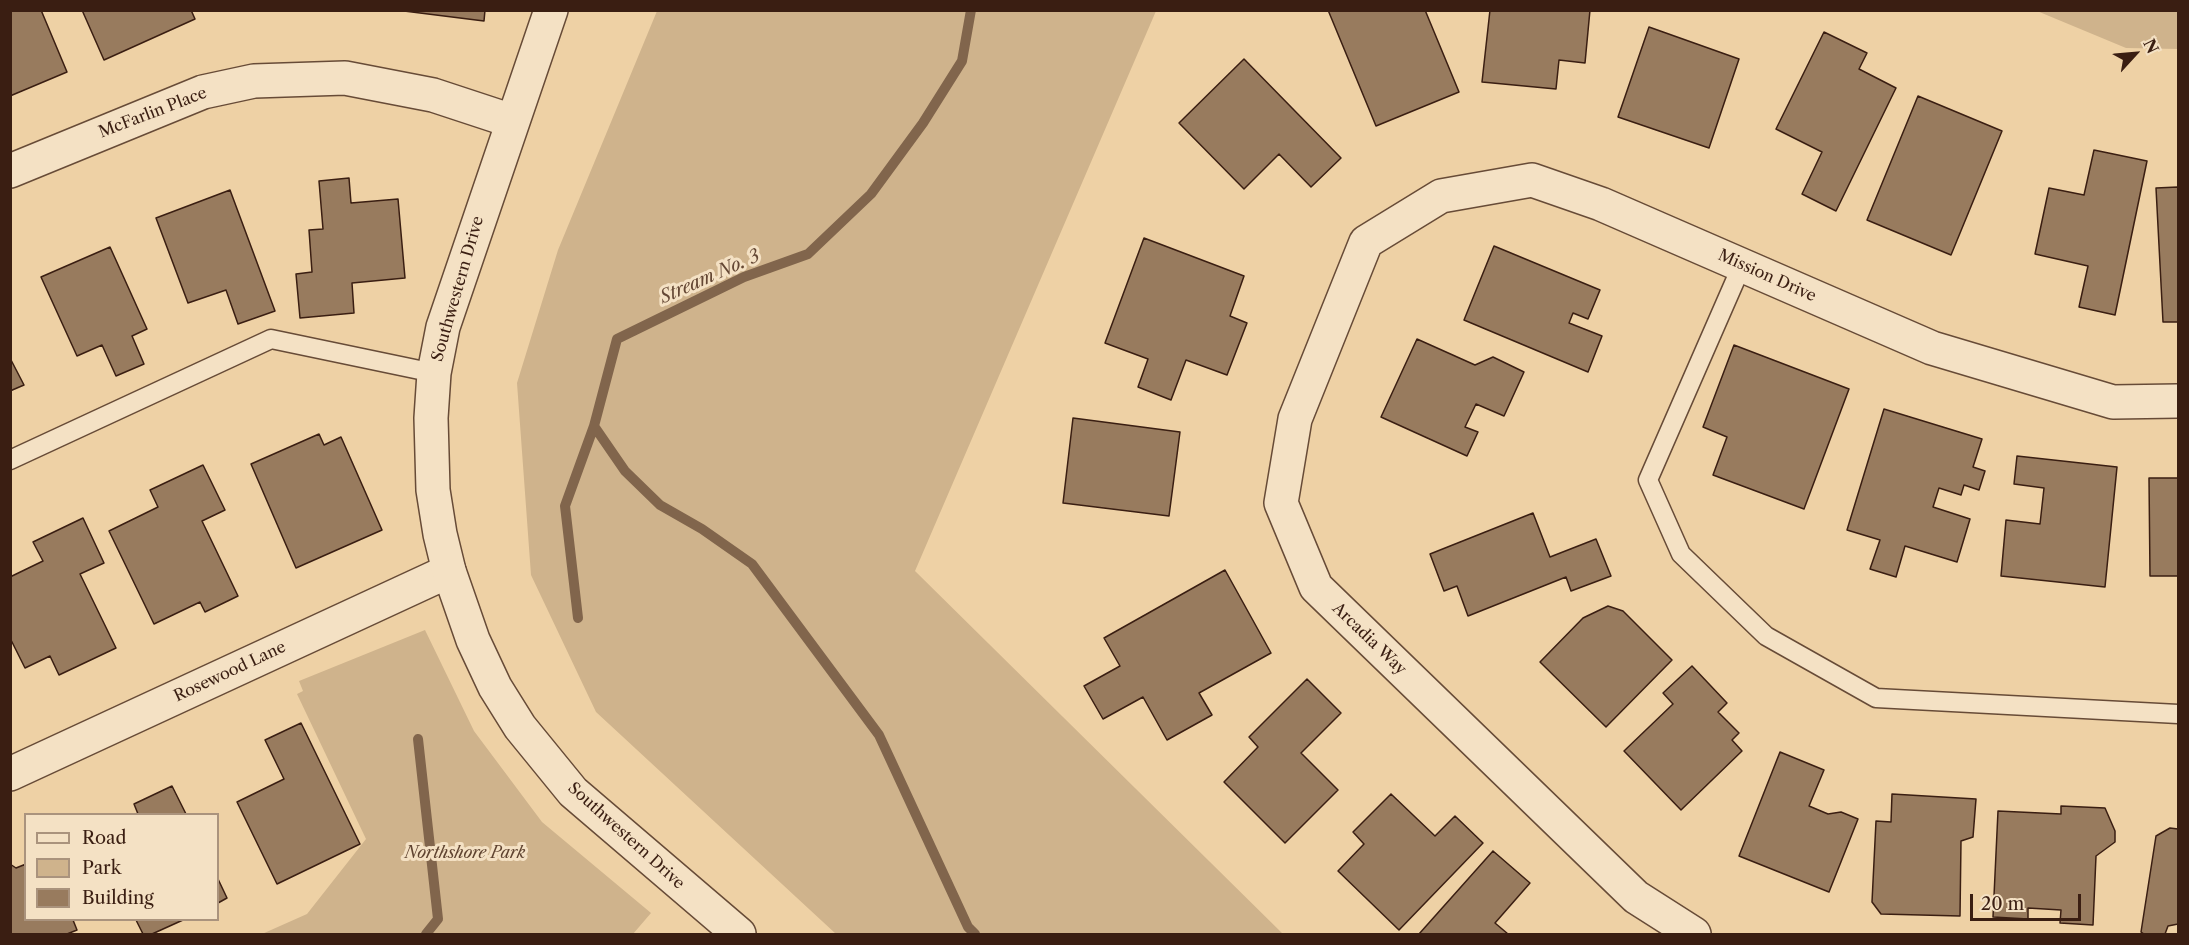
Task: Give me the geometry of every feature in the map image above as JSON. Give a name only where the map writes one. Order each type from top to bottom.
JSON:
[{"type":"street","name":"Southwestern Drive","points":[[551,10],[458,276],[443,327],[434,373],[431,418],[433,490],[449,571],[473,640],[495,687],[545,760],[595,812],[740,934]]},
{"type":"street","name":"McFarlin Place","points":[[10,171],[193,95],[254,81],[345,78],[433,94],[512,121]]},
{"type":"street","name":"Mission Drive","points":[[1366,242],[1441,196],[1532,180],[1602,204],[1932,348],[2113,402],[2178,402]]},
{"type":"street","name":"Arcadia Way","points":[[1366,242],[1295,419],[1281,503],[1316,587],[1636,897],[1694,934]]},
{"type":"street","name":"Rosewood Lane","points":[[10,774],[449,571]]},
{"type":"lane","points":[[1742,265],[1648,480],[1681,554],[1766,636],[1876,698],[2178,714]]},
{"type":"lane","points":[[10,460],[271,339],[434,373]]},
{"type":"green space","points":[[657,11],[1156,11],[915,571],[1283,934],[836,934],[596,712],[531,575],[517,383],[558,250]]},
{"type":"green space","points":[[2037,11],[2178,11],[2178,49],[2126,48]]},
{"type":"green space","name":"Northshore Park","points":[[425,630],[474,731],[542,822],[651,913],[633,934],[262,934],[307,914],[366,839],[297,694],[303,691],[299,681]]},
{"type":"building","points":[[10,10],[41,10],[67,72],[10,96]]},
{"type":"building","points":[[82,10],[191,10],[195,19],[104,60]]},
{"type":"building","points":[[396,10],[485,10],[484,21]]},
{"type":"building","points":[[1328,10],[1425,10],[1459,92],[1376,126]]},
{"type":"building","points":[[1490,10],[1590,10],[1585,63],[1559,60],[1556,89],[1482,82]]},
{"type":"building","points":[[1649,27],[1739,59],[1709,148],[1618,117]]},
{"type":"building","points":[[1824,32],[1867,53],[1859,69],[1896,88],[1836,211],[1802,194],[1822,152],[1776,129]]},
{"type":"building","points":[[1244,59],[1341,158],[1311,187],[1279,154],[1244,189],[1179,123]]},
{"type":"building","points":[[1918,96],[2002,131],[1951,255],[1867,220]]},
{"type":"building","points":[[2094,150],[2147,161],[2115,315],[2079,307],[2088,266],[2035,254],[2049,188],[2084,195]]},
{"type":"building","points":[[349,178],[351,203],[398,199],[405,278],[352,283],[354,313],[300,318],[296,274],[312,272],[309,230],[323,229],[319,181]]},
{"type":"building","points":[[2178,187],[2178,322],[2163,322],[2156,188]]},
{"type":"building","points":[[230,190],[275,311],[238,324],[226,290],[188,303],[156,218]]},
{"type":"building","points":[[1144,238],[1244,276],[1230,316],[1247,323],[1227,375],[1186,360],[1171,400],[1138,387],[1148,359],[1105,343]]},
{"type":"building","points":[[1494,246],[1600,290],[1588,319],[1573,313],[1569,323],[1602,336],[1588,372],[1464,320]]},
{"type":"building","points":[[110,247],[147,329],[132,336],[144,364],[116,376],[102,345],[77,356],[41,277]]},
{"type":"building","points":[[1417,339],[1475,365],[1493,357],[1524,372],[1504,416],[1476,404],[1465,427],[1478,432],[1467,456],[1381,417]]},
{"type":"building","points":[[1734,345],[1849,389],[1804,509],[1713,475],[1727,437],[1703,427]]},
{"type":"building","points":[[10,358],[24,385],[10,391]]},
{"type":"building","points":[[1884,409],[1982,439],[1973,467],[1985,471],[1979,490],[1964,485],[1961,495],[1939,488],[1933,507],[1970,519],[1957,562],[1905,546],[1896,577],[1870,569],[1880,540],[1847,530]]},
{"type":"building","points":[[1073,418],[1180,432],[1169,516],[1063,503]]},
{"type":"building","points":[[319,434],[324,445],[341,437],[382,530],[296,568],[251,464]]},
{"type":"building","points":[[2017,456],[2117,467],[2105,587],[2001,576],[2006,520],[2040,524],[2044,488],[2014,484]]},
{"type":"building","points":[[203,465],[225,510],[202,521],[238,596],[205,612],[200,602],[154,624],[109,531],[158,507],[150,490]]},
{"type":"building","points":[[2149,478],[2178,478],[2178,576],[2150,576]]},
{"type":"building","points":[[1533,513],[1550,557],[1596,539],[1611,576],[1571,591],[1566,577],[1468,616],[1457,586],[1444,591],[1430,554]]},
{"type":"building","points":[[83,518],[104,563],[80,574],[116,648],[59,675],[50,656],[25,668],[10,638],[10,577],[43,561],[33,542]]},
{"type":"building","points":[[1225,570],[1271,653],[1199,693],[1212,715],[1167,740],[1143,697],[1103,719],[1084,686],[1120,666],[1104,638]]},
{"type":"building","points":[[1608,606],[1623,611],[1672,660],[1606,727],[1540,662],[1583,618]]},
{"type":"building","points":[[1692,666],[1727,703],[1718,712],[1739,733],[1732,740],[1742,751],[1681,810],[1624,751],[1673,704],[1663,693]]},
{"type":"building","points":[[1307,679],[1341,713],[1301,753],[1338,790],[1285,843],[1224,782],[1258,747],[1249,737]]},
{"type":"building","points":[[301,723],[360,844],[277,884],[237,802],[284,779],[265,740]]},
{"type":"building","points":[[1780,752],[1824,770],[1809,806],[1828,814],[1841,812],[1858,819],[1829,892],[1739,856]]},
{"type":"building","points":[[172,786],[186,813],[138,813],[134,804]]},
{"type":"building","points":[[1391,794],[1435,836],[1455,816],[1483,843],[1399,930],[1338,871],[1364,844],[1353,832]]},
{"type":"building","points":[[1892,794],[1976,799],[1973,837],[1961,841],[1960,916],[1881,914],[1872,902],[1876,821],[1891,822]]},
{"type":"building","points":[[2061,806],[2105,808],[2115,831],[2115,842],[2096,856],[2093,925],[2060,923],[2061,910],[2028,908],[2028,919],[1993,917],[1998,811],[2061,814]]},
{"type":"building","points":[[2170,828],[2178,829],[2178,924],[2168,926],[2165,934],[2144,934],[2141,932],[2156,836]]},
{"type":"building","points":[[1493,851],[1530,883],[1495,923],[1508,934],[1419,934]]},
{"type":"building","points":[[10,864],[16,868],[24,865],[24,921],[73,921],[77,930],[67,934],[10,934]]},
{"type":"building","points":[[219,881],[227,898],[219,902]]},
{"type":"building","points":[[136,921],[181,921],[152,934],[143,934]]},
{"type":"waterway","name":"Stream No. 3","points":[[578,618],[565,506],[594,426],[617,339],[744,277],[808,254],[871,194],[923,123],[962,61],[971,10]]},
{"type":"waterway","points":[[594,426],[625,471],[660,505],[702,529],[752,564],[879,735],[968,927],[975,934]]},
{"type":"waterway","name":"Stream No. 3","points":[[418,739],[438,919],[426,934]]}]
